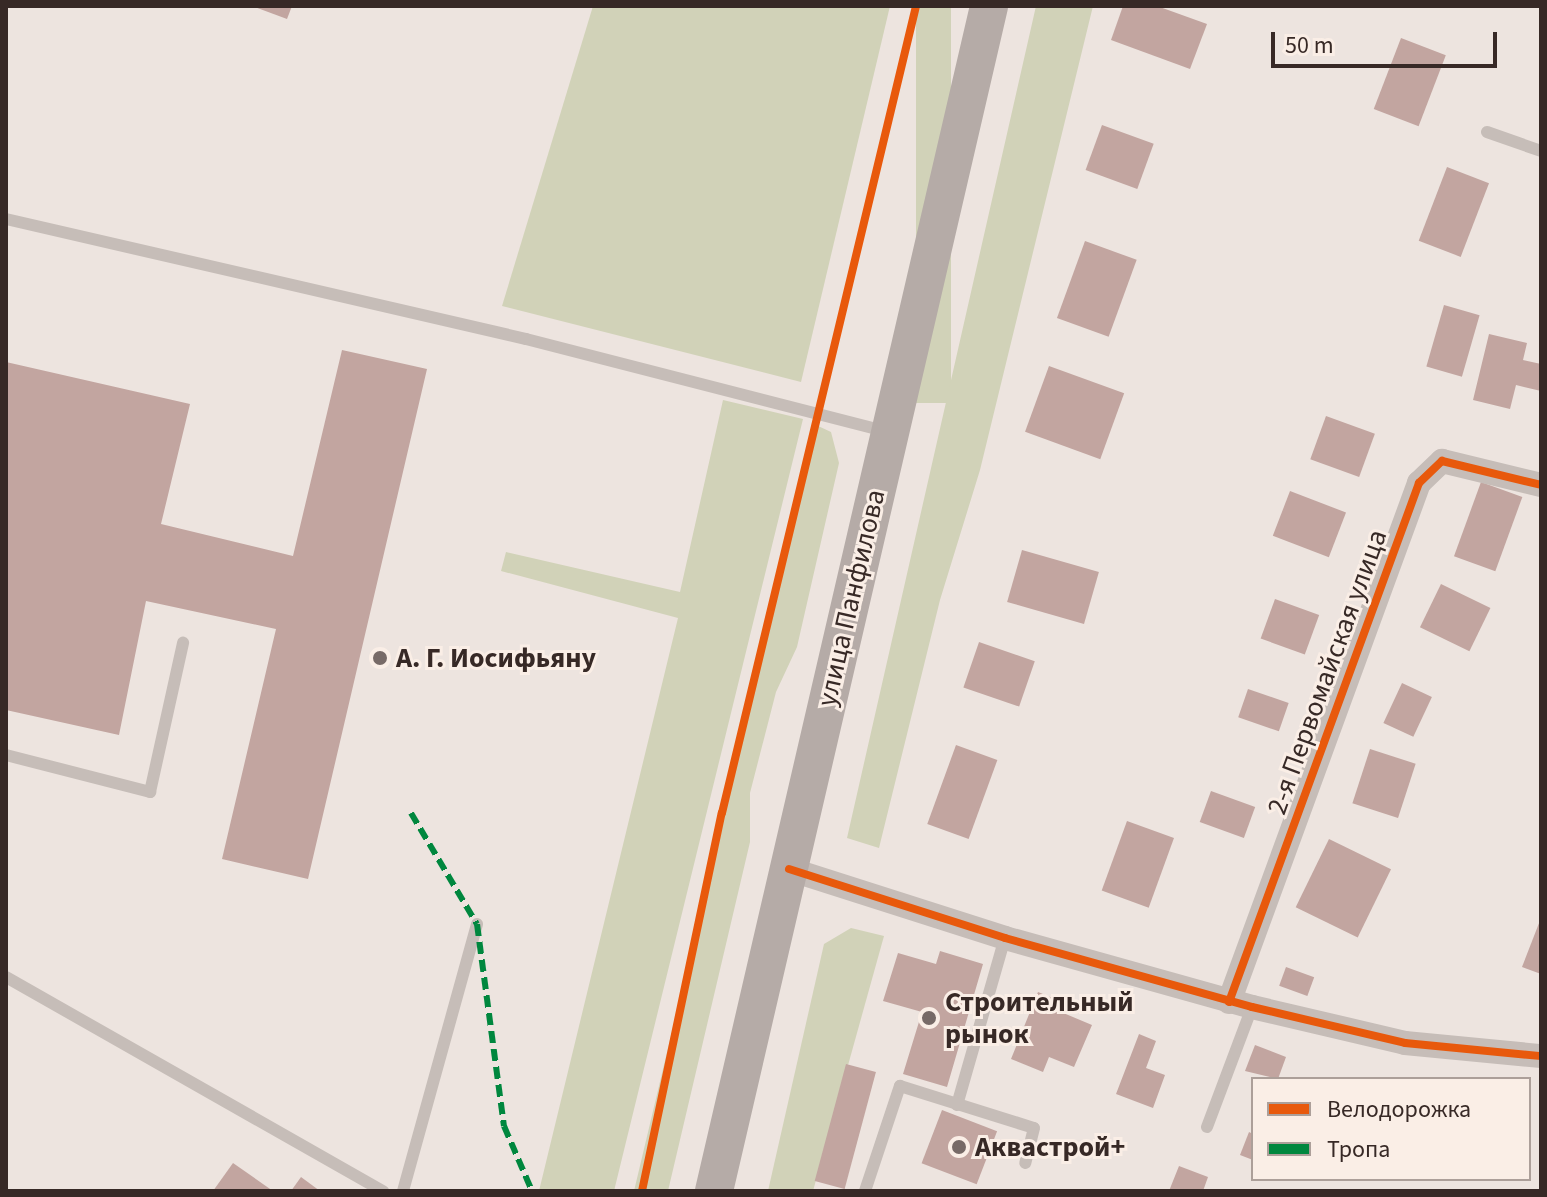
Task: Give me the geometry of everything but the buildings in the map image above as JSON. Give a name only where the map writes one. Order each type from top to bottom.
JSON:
[{"type":"main road","name":"улица Панфилова","points":[[714,1191],[989,6]]},
{"type":"street","name":"2-я Первомайская улица","points":[[1240,1004],[1419,483],[1442,461],[1541,485]]},
{"type":"street","points":[[789,869],[1005,938],[1240,1004],[1405,1043],[1541,1056]]},
{"type":"lane","points":[[1487,132],[1541,151]]},
{"type":"lane","points":[[6,219],[526,339],[889,432]]},
{"type":"lane","points":[[6,755],[150,792],[183,643]]},
{"type":"lane","points":[[403,1191],[477,924]]},
{"type":"lane","points":[[957,1105],[1005,938]]},
{"type":"lane","points":[[6,977],[383,1191]]},
{"type":"lane","points":[[1207,1127],[1240,1004]]},
{"type":"lane","points":[[865,1191],[900,1086],[1034,1128],[1025,1163]]},
{"type":"green space","points":[[593,6],[890,6],[801,382],[502,306]]},
{"type":"green space","points":[[916,6],[951,6],[951,403],[916,403]]},
{"type":"green space","points":[[1036,6],[1093,6],[980,470],[940,600],[879,848],[847,838]]},
{"type":"green space","points":[[723,400],[803,419],[614,1191],[539,1191],[678,618],[501,571],[506,552],[680,592]]},
{"type":"green space","points":[[816,425],[831,432],[839,463],[797,647],[776,692],[750,793],[750,842],[668,1191],[634,1191]]},
{"type":"green space","points":[[851,928],[884,936],[813,1191],[768,1191],[824,944]]},
{"type":"marked path","points":[[411,813],[477,924],[504,1126],[532,1191]]},
{"type":"cycle path","points":[[642,1191],[722,813],[916,6]]},
{"type":"cycle path","points":[[1229,1002],[1419,483],[1442,461],[1541,485]]},
{"type":"cycle path","points":[[789,869],[1005,938],[1252,1007],[1405,1043],[1541,1056]]},
{"type":"place","name":"А. Г. Иосифьяну","points":[[380,658]]},
{"type":"place","name":"Строительный рынок","points":[[929,1018]]},
{"type":"place","name":"Аквастрой+","points":[[959,1147]]}]
